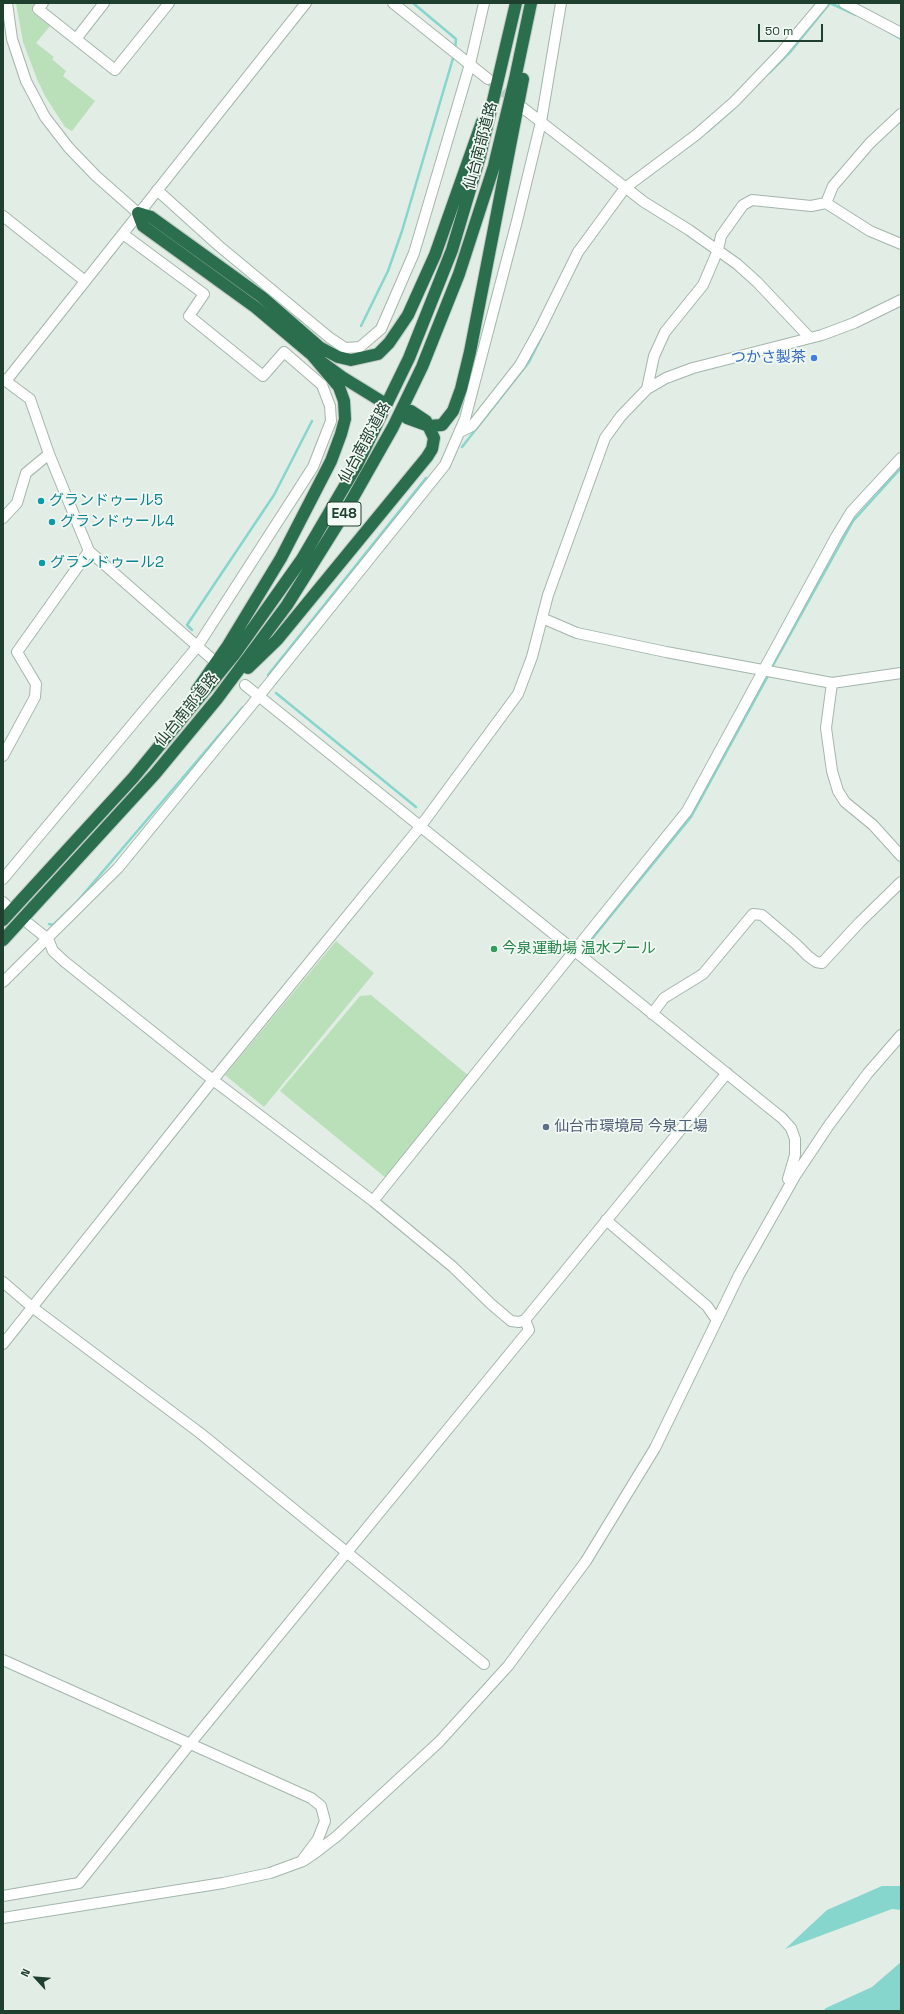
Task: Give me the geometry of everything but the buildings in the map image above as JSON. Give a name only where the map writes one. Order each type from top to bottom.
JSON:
[{"type":"highway","name":"仙台南部道路","points":[[3,920],[133,778],[208,688],[258,623],[302,559],[357,465],[409,358],[452,250],[480,156],[502,68],[516,3]]},
{"type":"highway","points":[[409,414],[429,426],[442,425],[453,411],[470,352],[522,87],[532,3]]},
{"type":"highway","name":"仙台南部道路","points":[[3,940],[150,780],[217,699],[287,605],[313,566],[393,427],[422,367],[456,281],[491,173],[514,86],[532,3]]},
{"type":"highway","points":[[316,351],[350,360],[364,358],[378,354],[398,331],[408,315],[435,255],[502,68]]},
{"type":"highway","points":[[138,213],[143,226],[316,351],[342,377],[383,398]]},
{"type":"highway","points":[[133,778],[202,684],[252,608],[282,558],[331,461],[345,419],[344,401],[338,387],[316,351]]},
{"type":"highway","points":[[217,699],[277,640],[414,474],[432,449],[434,438],[429,426]]},
{"type":"street","points":[[7,3],[12,39],[26,80],[45,117],[69,148],[96,176],[138,213]]},
{"type":"street","points":[[43,3],[38,9],[115,70],[169,3]]},
{"type":"street","points":[[76,38],[104,3]]},
{"type":"street","points":[[212,659],[89,551],[49,454],[30,399],[4,380],[123,234],[138,213],[306,3]]},
{"type":"street","points":[[393,3],[488,79]]},
{"type":"street","points":[[157,190],[220,246],[330,338],[345,348],[360,347],[381,329],[414,253],[470,64],[484,3]]},
{"type":"street","points":[[3,982],[118,868],[445,465],[460,432],[470,404],[541,122],[561,3]]},
{"type":"street","points":[[460,432],[472,426],[520,365],[540,329],[578,252],[625,188],[696,135],[734,102],[781,53],[823,3]]},
{"type":"street","points":[[844,3],[901,33]]},
{"type":"street","points":[[523,108],[625,188],[718,250],[757,282],[809,337]]},
{"type":"street","points":[[826,203],[833,186],[870,143],[901,114]]},
{"type":"street","points":[[647,389],[654,356],[665,332],[703,285],[718,250],[721,236],[742,205],[752,200],[811,206],[826,203],[870,231],[901,244]]},
{"type":"street","points":[[3,216],[84,280]]},
{"type":"street","points":[[3,879],[197,647],[313,467],[331,422],[330,406],[322,385],[284,352],[263,376],[189,316],[204,294],[123,234]]},
{"type":"street","points":[[3,1344],[213,1080],[420,826],[518,694],[532,657],[548,595],[606,438],[621,416],[647,389],[666,378],[693,368],[809,337],[822,335],[854,323],[901,300]]},
{"type":"street","points":[[3,518],[17,503],[26,473],[49,454]]},
{"type":"street","points":[[373,1201],[687,811],[769,671],[851,512],[901,458]]},
{"type":"street","points":[[3,756],[35,697],[36,684],[18,652],[89,551]]},
{"type":"street","points":[[542,618],[577,632],[666,652],[832,683],[901,674]]},
{"type":"street","points":[[832,683],[826,728],[832,771],[838,791],[845,802],[873,825],[901,856]]},
{"type":"street","points":[[245,685],[574,951],[654,1011],[782,1118],[791,1128],[795,1139],[795,1155],[782,1199]]},
{"type":"street","points":[[654,1011],[664,998],[703,974],[753,914],[762,915],[808,956],[816,962],[822,963],[860,922],[901,882]]},
{"type":"street","points":[[29,924],[48,939],[53,951],[65,962],[213,1080],[373,1201],[453,1267],[511,1321],[520,1322],[525,1320],[727,1073]]},
{"type":"street","points":[[3,1918],[223,1883],[270,1873],[303,1860],[315,1854],[337,1836],[439,1742],[518,1653],[586,1561],[624,1501],[672,1414],[716,1319],[795,1176],[829,1125],[868,1073],[901,1035]]},
{"type":"street","points":[[606,1220],[707,1306],[716,1319]]},
{"type":"street","points":[[3,1282],[32,1307],[200,1433],[484,1664]]},
{"type":"street","points":[[3,1896],[79,1883],[189,1745],[348,1553],[529,1330],[525,1320]]},
{"type":"street","points":[[3,1660],[189,1745],[311,1798],[321,1806],[326,1821],[318,1839],[304,1856],[303,1860]]},
{"type":"green space","points":[[16,3],[39,3],[32,12],[50,26],[36,43],[54,57],[52,59],[66,71],[63,76],[95,101],[72,131],[65,127],[45,96],[37,79],[23,42]]},
{"type":"green space","points":[[336,941],[374,973],[264,1107],[225,1075]]},
{"type":"green space","points":[[371,995],[469,1076],[386,1178],[280,1091],[360,996]]},
{"type":"water","points":[[882,1886],[901,1886],[901,1910],[892,1909],[785,1949],[827,1910]]},
{"type":"water","points":[[901,1962],[901,2011],[823,2011],[826,2008],[872,1987]]},
{"type":"waterway","points":[[413,3],[456,39],[455,50]]},
{"type":"waterway","points":[[769,73],[791,51],[830,3],[856,15]]},
{"type":"waterway","points":[[889,32],[901,39]]},
{"type":"waterway","points":[[361,326],[388,271],[402,231],[454,55]]},
{"type":"waterway","points":[[708,131],[732,110]]},
{"type":"waterway","points":[[462,447],[529,362],[543,334]]},
{"type":"waterway","points":[[192,630],[187,625],[274,495],[312,421]]},
{"type":"waterway","points":[[771,669],[853,521],[901,468]]},
{"type":"waterway","points":[[268,675],[426,478]]},
{"type":"waterway","points":[[587,945],[691,817],[769,674]]},
{"type":"waterway","points":[[276,693],[416,807]]},
{"type":"waterway","points":[[49,924],[53,925],[76,903],[243,707]]},
{"type":"tunnel","points":[[491,82],[516,102]]},
{"type":"place","name":"つかさ製茶","points":[[814,358]]},
{"type":"place","name":"グランドゥール5","points":[[41,501]]},
{"type":"place","name":"グランドゥール4","points":[[52,522]]},
{"type":"place","name":"グランドゥール2","points":[[42,563]]},
{"type":"place","name":"今泉運動場 温水プール","points":[[494,949]]},
{"type":"place","name":"仙台市環境局 今泉工場","points":[[546,1127]]}]
